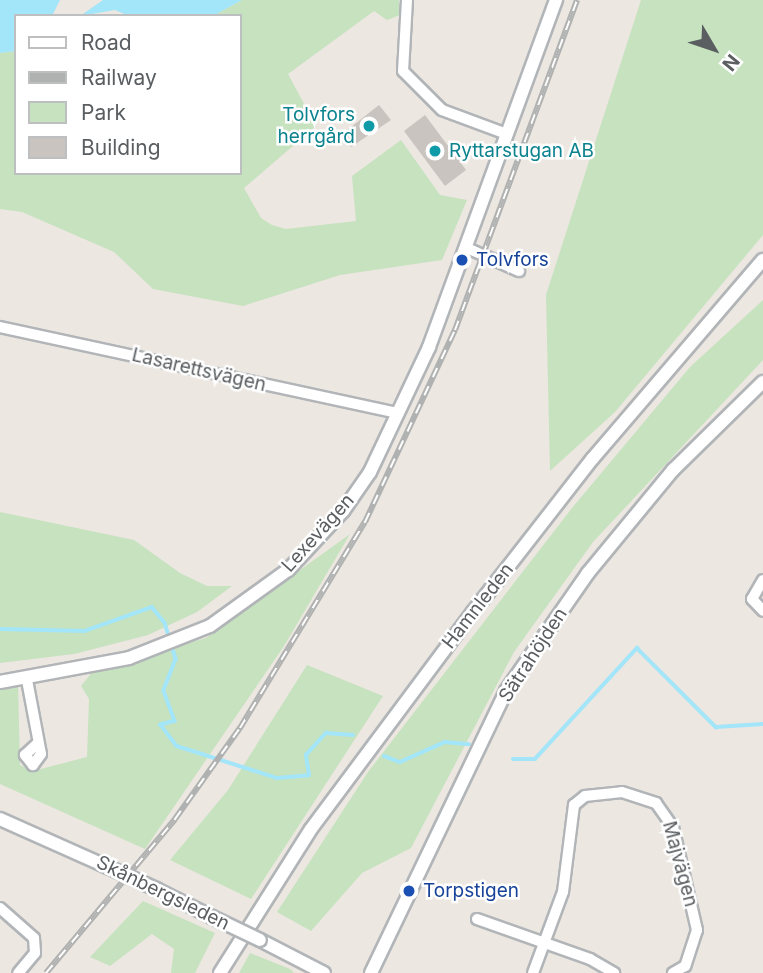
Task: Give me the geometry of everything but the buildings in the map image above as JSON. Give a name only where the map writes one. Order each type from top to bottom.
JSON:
[{"type":"street","points":[[407,0],[403,71],[442,110],[507,134]]},
{"type":"street","name":"Lexevägen","points":[[0,682],[27,680],[157,649],[186,637],[288,570],[323,533],[370,472],[398,414],[467,248],[556,0]]},
{"type":"street","points":[[467,248],[507,262],[519,271]]},
{"type":"street","name":"Hamnleden","points":[[220,973],[311,829],[391,721],[593,458],[763,260]]},
{"type":"street","points":[[725,303],[763,274]]},
{"type":"street","name":"Lasarettsvägen","points":[[0,327],[398,414]]},
{"type":"street","name":"Sätrahöjden","points":[[371,973],[506,691],[588,573],[656,490],[763,382]]},
{"type":"street","points":[[763,580],[752,599],[763,611]]},
{"type":"street","points":[[27,680],[37,744]]},
{"type":"street","name":"Majvägen","points":[[546,943],[563,892],[572,812],[585,796],[622,792],[641,795],[667,813],[697,930],[692,954],[673,973]]},
{"type":"street","name":"Skånbergsleden","points":[[0,818],[156,889],[324,973]]},
{"type":"street","points":[[0,908],[34,938],[35,954],[18,973]]},
{"type":"street","points":[[477,919],[546,943],[614,973]]},
{"type":"street","points":[[533,973],[546,943]]},
{"type":"green space","points":[[242,0],[399,0],[400,15],[387,20],[374,11],[288,74],[316,126],[244,188],[261,218],[272,225],[286,229],[356,221],[352,176],[401,140],[440,195],[467,200],[442,260],[340,275],[243,306],[153,289],[114,252],[22,212],[0,209],[0,53],[14,51],[14,175],[242,175],[242,14],[217,14]]},
{"type":"green space","points":[[641,0],[763,0],[763,235],[615,412],[550,471],[546,295]]},
{"type":"green space","points":[[763,300],[763,360],[593,542],[514,652],[411,848],[362,873],[311,931],[277,912],[368,772],[572,508],[690,367]]},
{"type":"green space","points":[[0,512],[134,540],[180,573],[207,586],[232,586],[197,612],[148,635],[74,654],[0,663]]},
{"type":"green space","points":[[350,534],[284,646],[145,849],[0,784],[0,684],[18,682],[20,765],[33,771],[87,757],[89,699],[81,686],[93,671],[206,638]]},
{"type":"green space","points":[[307,665],[383,696],[251,899],[170,860],[228,790]]},
{"type":"green space","points":[[143,901],[215,933],[195,973],[171,973],[174,949],[152,934],[110,966],[90,957]]},
{"type":"green space","points":[[250,953],[290,969],[294,973],[239,973]]},
{"type":"water","points":[[0,0],[60,0],[53,14],[14,14],[14,51],[0,53]]},
{"type":"water","points":[[103,0],[242,0],[217,14],[124,14],[115,10],[83,14]]},
{"type":"waterway","points":[[0,629],[85,631],[152,607],[165,623],[176,659],[164,691],[175,721],[161,725],[177,746],[277,778],[309,775],[306,755],[326,733],[353,735]]},
{"type":"waterway","points":[[513,759],[535,759],[637,648],[716,727],[763,724]]},
{"type":"waterway","points":[[384,756],[400,762],[445,742],[469,744]]},
{"type":"railway","points":[[46,973],[175,819],[240,728],[365,522],[455,330],[577,0]]},
{"type":"place","name":"Tolvfors herrgård","points":[[369,126]]},
{"type":"place","name":"Ryttarstugan AB","points":[[435,151]]},
{"type":"place","name":"Tolvfors","points":[[462,260]]},
{"type":"place","name":"Torpstigen","points":[[409,891]]}]
